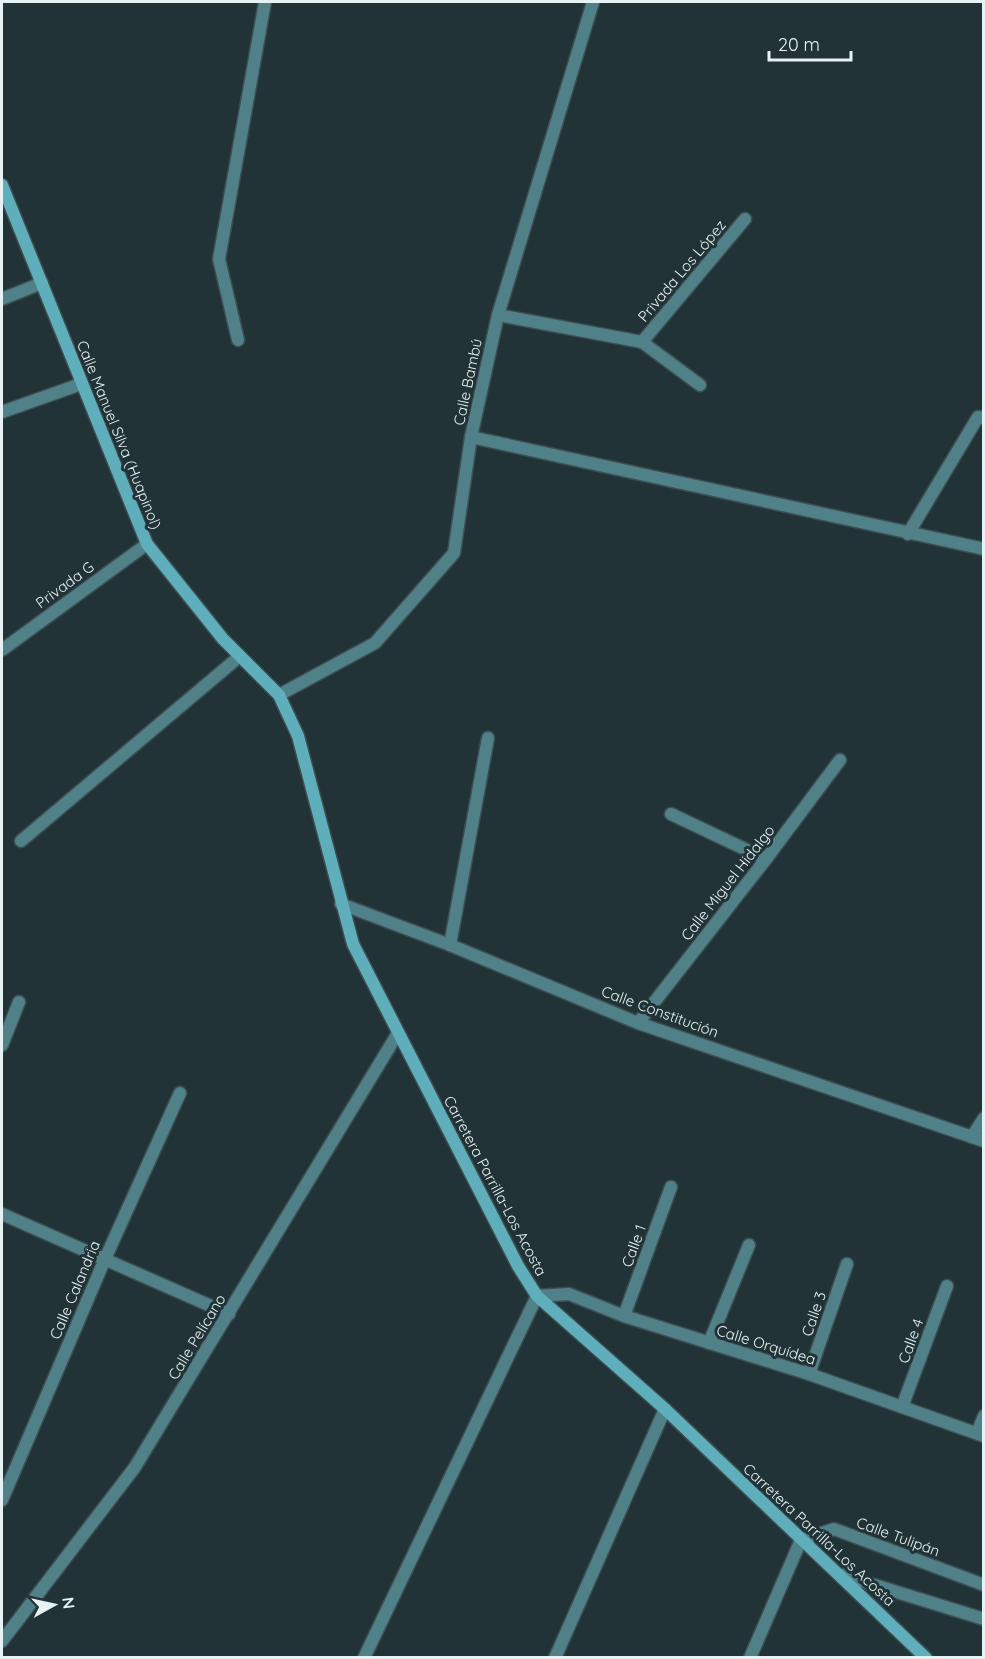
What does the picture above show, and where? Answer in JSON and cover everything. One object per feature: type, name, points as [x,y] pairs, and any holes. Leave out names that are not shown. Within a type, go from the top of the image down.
[{"type":"street","points":[[238,340],[219,259],[265,2]]},
{"type":"street","name":"Calle Bambú","points":[[279,695],[375,643],[454,554],[471,437],[498,315],[593,2]]},
{"type":"street","name":"Calle Manuel Silva (Huapinol)","points":[[2,185],[147,544],[223,639],[279,695]]},
{"type":"street","name":"Privada Los López","points":[[642,342],[745,219]]},
{"type":"street","points":[[2,299],[42,283]]},
{"type":"street","name":"Privada Los López","points":[[498,315],[642,342],[700,385]]},
{"type":"street","points":[[2,412],[81,384]]},
{"type":"street","points":[[908,534],[978,417],[984,418]]},
{"type":"street","points":[[471,437],[984,549]]},
{"type":"street","name":"Privada G","points":[[2,650],[147,544]]},
{"type":"street","points":[[21,841],[240,656]]},
{"type":"street","name":"Carretera Parrilla-Los Acosta","points":[[279,695],[298,736],[353,944],[518,1266],[537,1296],[665,1409],[801,1540],[842,1575],[926,1658]]},
{"type":"street","points":[[450,945],[488,738]]},
{"type":"street","name":"Calle Miguel Hidalgo","points":[[638,1023],[840,760]]},
{"type":"street","points":[[671,814],[766,859]]},
{"type":"street","name":"Calle Constitución","points":[[341,904],[450,945],[638,1023],[978,1139],[984,1118]]},
{"type":"street","points":[[2,1045],[19,1002]]},
{"type":"street","name":"Calle Pelícano","points":[[2,1641],[135,1467],[398,1033]]},
{"type":"street","name":"Calle Calandria","points":[[2,1500],[105,1258],[180,1093]]},
{"type":"street","name":"Calle 1","points":[[624,1316],[671,1187]]},
{"type":"street","points":[[2,1215],[229,1314]]},
{"type":"street","points":[[709,1343],[749,1245]]},
{"type":"street","name":"Calle 3","points":[[809,1374],[847,1264]]},
{"type":"street","name":"Calle 4","points":[[902,1407],[947,1286]]},
{"type":"street","name":"Calle Orquídea","points":[[537,1296],[569,1294],[624,1316],[809,1374],[980,1435]]},
{"type":"street","points":[[364,1658],[537,1296]]},
{"type":"street","points":[[555,1658],[665,1409]]},
{"type":"street","points":[[980,1435],[984,1416]]},
{"type":"street","name":"Calle Tulipán","points":[[801,1540],[834,1529],[984,1585]]},
{"type":"street","points":[[750,1658],[801,1540]]},
{"type":"street","points":[[842,1575],[984,1619]]}]
